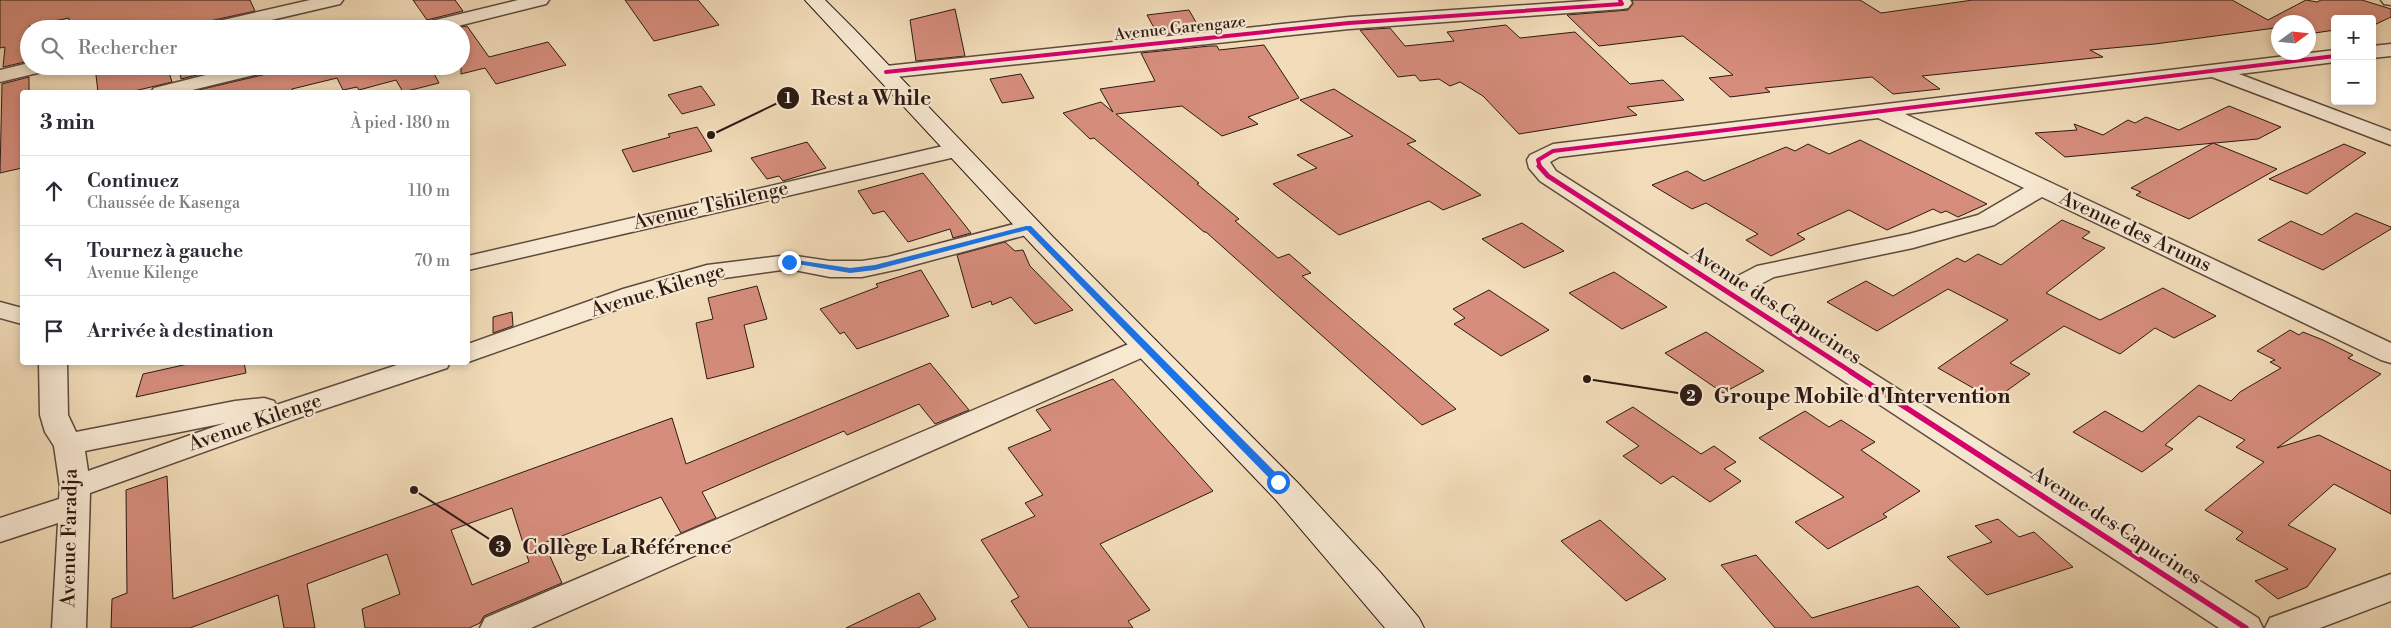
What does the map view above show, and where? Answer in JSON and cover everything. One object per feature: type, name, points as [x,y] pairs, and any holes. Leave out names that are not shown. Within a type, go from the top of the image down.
[{"type":"main road","points":[[814,0],[886,72],[1029,227],[1278,482],[1340,548],[1406,628]]},
{"type":"street","points":[[247,20],[334,0]]},
{"type":"street","points":[[459,20],[540,0]]},
{"type":"street","name":"Avenue Garengaze","points":[[886,72],[1349,22],[1622,4],[1620,0]]},
{"type":"street","points":[[2376,52],[2391,50]]},
{"type":"street","points":[[1879,110],[2331,56]]},
{"type":"street","points":[[2210,70],[2391,138]]},
{"type":"street","points":[[0,76],[20,71]]},
{"type":"street","points":[[169,90],[231,75]]},
{"type":"street","name":"Avenue des Capucines","points":[[1879,110],[1553,151],[1538,160],[1540,168],[1548,176],[2246,628]]},
{"type":"street","name":"Avenue des Arums","points":[[1879,110],[2391,354]]},
{"type":"street","name":"Avenue Tshilenge","points":[[470,263],[956,150]]},
{"type":"street","points":[[1738,300],[1743,283],[1766,271],[1913,242],[1986,220],[2041,188]]},
{"type":"street","name":"Avenue Kilenge","points":[[470,352],[632,296],[707,273],[789,262],[850,271],[1029,227]]},
{"type":"street","points":[[0,310],[20,315]]},
{"type":"street","points":[[497,628],[1145,346]]},
{"type":"street","name":"Avenue Faradja","points":[[53,365],[54,415],[60,432],[69,444],[74,497],[69,628]]},
{"type":"street","name":"Avenue Kilenge","points":[[0,530],[74,497],[305,405],[428,365]]},
{"type":"street","points":[[69,444],[235,411],[305,405]]},
{"type":"street","points":[[2282,628],[2391,587]]},
{"type":"building","points":[[0,0],[250,0],[255,11],[214,20],[69,20],[69,18],[59,20],[20,20],[20,63],[3,67],[5,47],[0,48]]},
{"type":"building","points":[[413,0],[455,0],[463,11],[427,20]]},
{"type":"building","points":[[625,0],[698,0],[719,25],[654,41]]},
{"type":"building","points":[[1632,0],[1860,0],[1881,13],[1973,0],[2232,0],[2268,20],[2271,18],[2271,29],[2155,44],[2090,50],[2103,57],[1922,76],[1940,89],[1893,94],[1872,77],[1765,88],[1770,92],[1730,97],[1709,78],[1733,75],[1683,36],[1599,46],[1567,15],[1628,10],[1633,4]]},
{"type":"building","points":[[2306,0],[2317,2],[2321,0],[2362,0],[2391,9],[2391,17],[2376,24],[2376,15],[2331,15],[2331,31],[2316,33],[2316,15],[2278,15]]},
{"type":"building","points":[[955,9],[965,56],[916,61],[910,20]]},
{"type":"building","points":[[1189,10],[1201,31],[1158,35],[1147,15]]},
{"type":"building","points":[[1506,25],[1520,38],[1575,32],[1630,84],[1663,80],[1684,100],[1627,107],[1637,115],[1519,134],[1483,96],[1460,82],[1450,86],[1439,79],[1420,81],[1415,75],[1398,77],[1360,30],[1390,28],[1405,46],[1454,41],[1447,32]]},
{"type":"building","points":[[470,30],[489,57],[548,42],[566,65],[496,84],[485,68],[470,72]]},
{"type":"building","points":[[1264,45],[1299,98],[1248,117],[1258,124],[1222,136],[1182,106],[1116,114],[1199,183],[1197,184],[1239,219],[1235,221],[1278,258],[1289,254],[1311,273],[1302,276],[1456,409],[1422,425],[1206,232],[1094,138],[1090,139],[1063,113],[1101,102],[1113,112],[1100,89],[1155,81],[1141,53],[1210,46],[1217,46],[1219,50]]},
{"type":"building","points":[[1021,74],[1034,98],[1002,103],[990,79]]},
{"type":"building","points":[[96,75],[170,75],[172,82],[138,90],[98,90]]},
{"type":"building","points":[[180,75],[197,75],[181,79]]},
{"type":"building","points":[[262,75],[435,75],[439,83],[411,90],[402,90],[396,80],[359,90],[357,87],[343,90],[337,78],[292,90],[198,90]]},
{"type":"building","points":[[29,77],[29,90],[20,90],[20,168],[0,173],[2,84]]},
{"type":"building","points":[[701,86],[715,105],[682,114],[668,95]]},
{"type":"building","points":[[1334,89],[1416,141],[1407,144],[1481,195],[1443,210],[1429,201],[1339,235],[1273,184],[1317,168],[1297,155],[1353,136],[1300,100]]},
{"type":"building","points":[[2229,106],[2281,127],[2258,139],[2065,157],[2035,133],[2077,130],[2074,124],[2103,135],[2128,120],[2135,123],[2146,117],[2179,130]]},
{"type":"building","points":[[697,127],[712,151],[633,172],[622,150],[670,137],[668,134]]},
{"type":"building","points":[[1860,140],[1987,204],[1958,217],[1946,211],[1941,213],[1933,209],[1887,230],[1849,210],[1797,234],[1805,239],[1771,256],[1746,240],[1758,234],[1706,203],[1692,209],[1652,185],[1687,171],[1704,181],[1786,147],[1795,151],[1808,144],[1829,154]]},
{"type":"building","points":[[807,142],[826,168],[783,181],[779,176],[767,179],[751,158]]},
{"type":"building","points":[[2213,143],[2277,169],[2189,219],[2136,195],[2141,192],[2131,188]]},
{"type":"building","points":[[2344,144],[2366,153],[2307,194],[2269,179]]},
{"type":"building","points":[[923,173],[971,233],[953,238],[950,229],[908,242],[884,211],[873,214],[858,191]]},
{"type":"building","points":[[2356,213],[2391,227],[2391,229],[2323,270],[2258,240],[2291,221],[2322,235]]},
{"type":"building","points":[[2062,220],[2090,232],[2082,238],[2105,248],[2046,293],[2100,320],[2163,288],[2216,316],[2174,338],[2155,328],[2120,354],[2064,326],[2010,363],[2030,374],[1994,400],[1938,368],[2008,320],[1948,289],[1877,331],[1827,302],[1866,281],[1893,296],[1957,258],[1965,262],[1978,254],[2001,265]]},
{"type":"building","points":[[1522,223],[1564,251],[1524,268],[1482,239]]},
{"type":"building","points":[[1005,242],[1015,251],[1023,250],[1030,266],[1073,310],[1035,324],[1011,297],[992,305],[991,301],[972,308],[957,255]]},
{"type":"building","points":[[921,270],[949,316],[857,349],[844,332],[840,334],[820,309],[878,287],[876,284]]},
{"type":"building","points":[[1614,272],[1667,307],[1622,329],[1569,293]]},
{"type":"building","points":[[757,286],[767,319],[744,325],[754,367],[707,379],[696,323],[713,319],[708,298]]},
{"type":"building","points":[[1489,290],[1549,330],[1501,356],[1454,324],[1465,318],[1453,309]]},
{"type":"building","points":[[512,312],[513,326],[493,333],[493,317]]},
{"type":"building","points":[[2290,330],[2299,335],[2303,332],[2323,340],[2353,355],[2348,358],[2381,374],[2277,448],[2319,435],[2391,471],[2391,514],[2334,484],[2288,525],[2336,549],[2307,587],[2278,599],[2255,581],[2288,569],[2236,539],[2243,532],[2205,510],[2264,462],[2236,447],[2245,440],[2199,416],[2165,445],[2173,449],[2142,472],[2073,432],[2105,411],[2142,432],[2199,385],[2231,401],[2240,392],[2281,368],[2270,362],[2275,360],[2257,351]]},
{"type":"building","points":[[1706,332],[1764,371],[1723,393],[1665,353]]},
{"type":"building","points":[[930,363],[969,410],[935,424],[919,404],[847,435],[844,431],[702,492],[716,518],[681,533],[661,497],[544,543],[562,583],[484,616],[480,623],[469,628],[365,628],[362,609],[400,594],[387,554],[307,584],[315,628],[284,628],[278,595],[190,628],[111,628],[112,599],[127,593],[126,490],[167,476],[173,599],[672,418],[686,464]],"holes":[[[512,508],[529,562],[472,585],[451,530]]]},
{"type":"building","points":[[184,365],[245,365],[246,373],[136,397],[143,374]]},
{"type":"building","points":[[1113,379],[1213,491],[1100,544],[1150,610],[1128,621],[1133,628],[1029,628],[1011,601],[1019,597],[981,540],[1035,516],[1025,503],[1043,495],[1008,448],[1051,430],[1036,410]]},
{"type":"building","points":[[1633,407],[1701,454],[1714,446],[1736,462],[1724,469],[1741,481],[1710,502],[1673,476],[1661,484],[1623,456],[1639,446],[1606,422]]},
{"type":"building","points":[[1805,411],[1829,427],[1841,420],[1875,442],[1861,450],[1920,491],[1883,514],[1887,517],[1828,549],[1795,522],[1844,497],[1759,438]]},
{"type":"building","points":[[1998,519],[2019,537],[2034,532],[2073,567],[1987,595],[1947,557],[1992,542],[1975,526]]},
{"type":"building","points":[[1600,520],[1666,579],[1626,601],[1561,541]]},
{"type":"building","points":[[1756,555],[1812,618],[1918,586],[1960,628],[1775,628],[1721,565]]},
{"type":"building","points":[[919,593],[936,619],[918,628],[846,628]]},
{"type":"cycle path","points":[[886,72],[1349,23],[1622,4],[1620,0]]},
{"type":"cycle path","points":[[2246,628],[1548,176],[1540,168],[1538,160],[1553,151],[2331,56]]},
{"type":"place","name":"Rest a While","points":[[711,135]]},
{"type":"place","name":"Groupe Mobile d'Intervention","points":[[1587,379]]},
{"type":"place","name":"Collège La Référence","points":[[414,490]]},
{"type":"route","points":[[789,262],[800,262],[830,269],[850,271],[890,264],[1029,227],[1278,482]]}]
